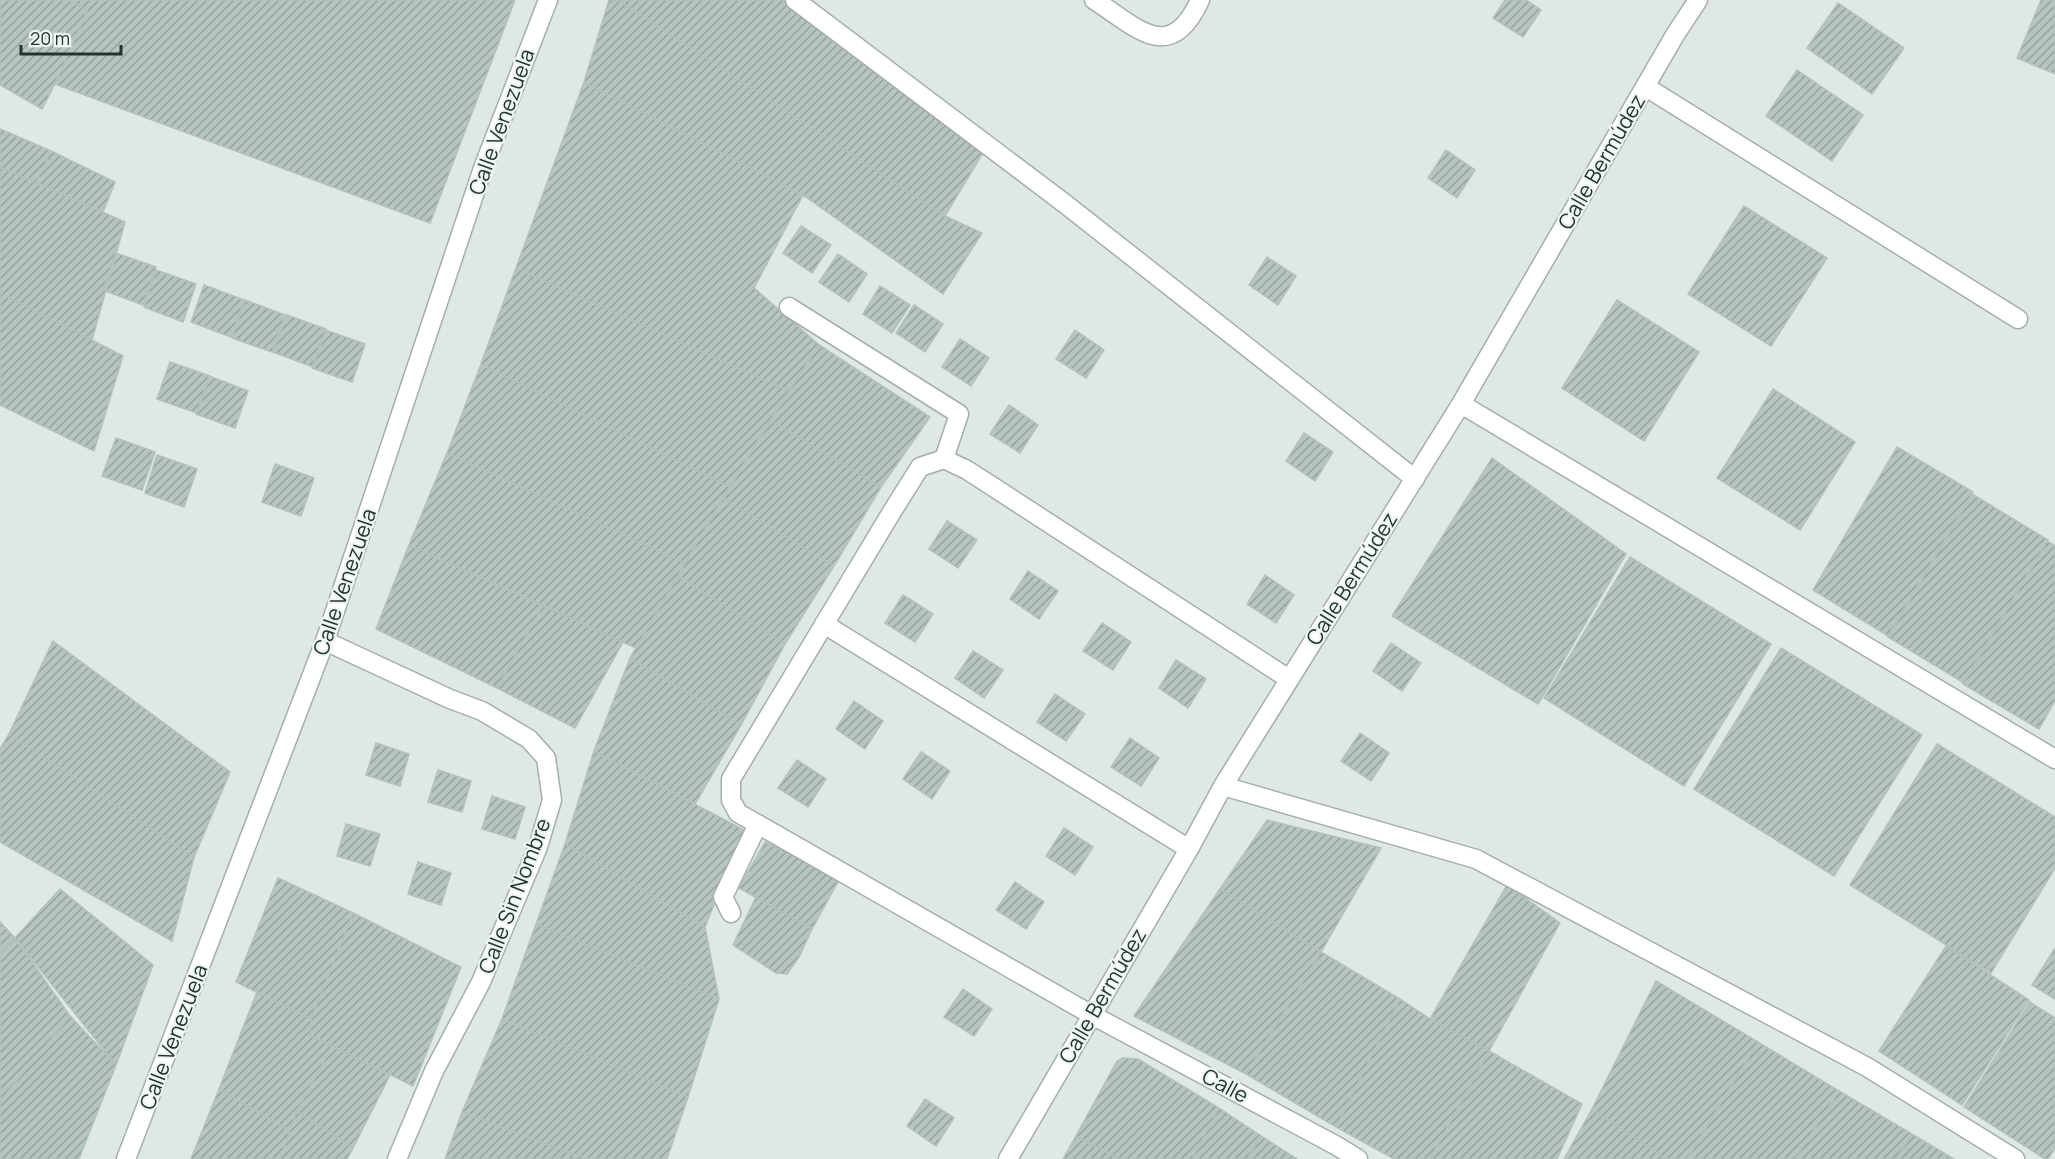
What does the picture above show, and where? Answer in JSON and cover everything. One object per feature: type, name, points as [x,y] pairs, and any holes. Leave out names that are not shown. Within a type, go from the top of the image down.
[{"type":"street","name":"Calle Venezuela","points":[[126,1159],[326,641],[483,168],[548,0]]},
{"type":"street","points":[[795,0],[1064,203],[1415,479]]},
{"type":"street","points":[[1094,0],[1149,35],[1168,38],[1182,29],[1200,0]]},
{"type":"street","name":"Calle Bermúdez","points":[[1008,1159],[1189,849],[1223,786],[1461,404],[1698,0]]},
{"type":"street","points":[[1646,87],[2018,319]]},
{"type":"street","points":[[789,307],[959,414],[944,459],[967,470],[1289,679]]},
{"type":"street","points":[[1461,404],[2055,759]]},
{"type":"street","name":"Calle","points":[[944,459],[920,467],[731,779],[731,800],[738,813],[1092,1015],[1358,1159]]},
{"type":"street","points":[[824,624],[1189,849]]},
{"type":"street","name":"Calle Sin Nombre","points":[[326,641],[450,699],[482,711],[529,739],[546,758],[552,800],[538,847],[481,982],[434,1071],[397,1159]]},
{"type":"street","points":[[1223,786],[1476,860],[1867,1067],[2015,1159]]},
{"type":"street","points":[[731,913],[723,897],[758,824]]},
{"type":"building","points":[[0,0],[70,0],[87,11],[42,109],[0,85]]},
{"type":"building","points":[[70,0],[92,0],[87,11]]},
{"type":"building","points":[[92,0],[515,0],[430,223],[55,84]]},
{"type":"building","points":[[609,0],[618,0],[945,216],[982,233],[943,294],[803,195],[584,82]]},
{"type":"building","points":[[618,0],[783,0],[984,151],[945,216]]},
{"type":"building","points":[[1505,0],[1526,0],[1541,10],[1523,37],[1493,18]]},
{"type":"building","points":[[2041,0],[2055,0],[2055,74],[2017,58]]},
{"type":"building","points":[[1838,3],[1904,48],[1872,94],[1807,48]]},
{"type":"building","points":[[1797,70],[1863,115],[1832,161],[1766,116]]},
{"type":"building","points":[[584,82],[803,195],[754,288],[819,345],[789,391],[516,268]]},
{"type":"building","points":[[0,129],[51,151],[36,183],[0,167]]},
{"type":"building","points":[[1446,150],[1475,170],[1457,198],[1428,178]]},
{"type":"building","points":[[51,151],[115,182],[103,212],[36,183]]},
{"type":"building","points":[[0,167],[125,222],[92,340],[0,293]]},
{"type":"building","points":[[1744,206],[1827,258],[1771,346],[1688,294]]},
{"type":"building","points":[[801,226],[831,245],[812,273],[783,253]]},
{"type":"building","points":[[116,253],[156,267],[143,305],[103,290]]},
{"type":"building","points":[[838,254],[867,274],[849,302],[819,282]]},
{"type":"building","points":[[1267,257],[1296,276],[1278,305],[1249,285]]},
{"type":"building","points":[[516,268],[789,391],[730,487],[481,364]]},
{"type":"building","points":[[156,270],[196,284],[183,322],[144,307]]},
{"type":"building","points":[[204,285],[244,300],[231,337],[191,322]]},
{"type":"building","points":[[880,286],[910,305],[892,333],[863,314]]},
{"type":"building","points":[[0,293],[123,356],[94,451],[0,405]]},
{"type":"building","points":[[245,300],[285,315],[272,352],[232,338]]},
{"type":"building","points":[[1617,300],[1699,352],[1644,441],[1562,388]]},
{"type":"building","points":[[914,305],[943,324],[925,352],[896,333]]},
{"type":"building","points":[[287,315],[326,329],[313,367],[273,352]]},
{"type":"building","points":[[325,330],[365,344],[352,382],[312,368]]},
{"type":"building","points":[[1075,330],[1104,350],[1086,378],[1056,359]]},
{"type":"building","points":[[960,339],[989,358],[971,386],[942,367]]},
{"type":"building","points":[[819,345],[930,417],[881,487],[770,420]]},
{"type":"building","points":[[170,362],[210,376],[197,413],[157,399]]},
{"type":"building","points":[[481,364],[730,487],[685,563],[447,453]]},
{"type":"building","points":[[209,376],[248,391],[235,428],[196,414]]},
{"type":"building","points":[[1773,389],[1855,442],[1800,530],[1717,478]]},
{"type":"building","points":[[1009,405],[1038,425],[1020,453],[990,434]]},
{"type":"building","points":[[770,420],[881,487],[834,566],[723,498]]},
{"type":"building","points":[[1304,433],[1333,452],[1315,481],[1286,461]]},
{"type":"building","points":[[116,438],[155,452],[142,490],[102,476]]},
{"type":"building","points":[[1897,447],[1973,492],[1888,636],[1813,590]]},
{"type":"building","points":[[447,453],[685,563],[636,648],[409,545]]},
{"type":"building","points":[[157,455],[197,469],[184,507],[145,493]]},
{"type":"building","points":[[1492,458],[1626,554],[1538,704],[1392,616]]},
{"type":"building","points":[[275,464],[314,478],[301,516],[262,502]]},
{"type":"building","points":[[1972,494],[2048,540],[1964,683],[1888,637]]},
{"type":"building","points":[[723,498],[834,566],[785,644],[678,576]]},
{"type":"building","points":[[947,521],[977,540],[958,568],[929,549]]},
{"type":"building","points":[[2047,541],[2055,546],[2055,701],[2039,729],[1963,684]]},
{"type":"building","points":[[409,545],[543,605],[497,688],[376,629]]},
{"type":"building","points":[[1630,557],[1771,644],[1684,786],[1544,698]]},
{"type":"building","points":[[1028,571],[1058,591],[1039,619],[1010,599]]},
{"type":"building","points":[[1265,575],[1294,595],[1276,623],[1247,604]]},
{"type":"building","points":[[678,576],[785,644],[741,725],[630,658]]},
{"type":"building","points":[[903,595],[933,614],[915,642],[885,623]]},
{"type":"building","points":[[543,605],[623,642],[575,728],[497,688]]},
{"type":"building","points":[[1102,623],[1131,642],[1113,670],[1083,651]]},
{"type":"building","points":[[53,641],[230,772],[194,857],[9,734]]},
{"type":"building","points":[[1391,643],[1421,663],[1402,691],[1373,671]]},
{"type":"building","points":[[1781,648],[1922,735],[1834,876],[1694,789]]},
{"type":"building","points":[[973,651],[1003,670],[984,698],[955,678]]},
{"type":"building","points":[[630,658],[741,725],[695,804],[594,751]]},
{"type":"building","points":[[1176,660],[1206,679],[1188,708],[1159,688]]},
{"type":"building","points":[[1055,694],[1085,714],[1066,741],[1037,722]]},
{"type":"building","points":[[854,701],[883,721],[865,749],[836,729]]},
{"type":"building","points":[[1360,733],[1389,753],[1371,781],[1341,761]]},
{"type":"building","points":[[9,734],[194,857],[172,941],[0,842],[0,749]]},
{"type":"building","points":[[1130,738],[1159,758],[1141,786],[1111,767]]},
{"type":"building","points":[[376,743],[409,754],[400,786],[366,775]]},
{"type":"building","points":[[1937,744],[2055,817],[2055,868],[1991,973],[1850,885]]},
{"type":"building","points":[[594,751],[744,830],[705,927],[565,844]]},
{"type":"building","points":[[921,752],[950,771],[932,799],[903,779]]},
{"type":"building","points":[[797,760],[826,779],[808,807],[778,788]]},
{"type":"building","points":[[438,770],[471,781],[462,812],[428,802]]},
{"type":"building","points":[[492,796],[525,807],[515,839],[482,829]]},
{"type":"building","points":[[1267,820],[1381,848],[1321,952],[1220,889]]},
{"type":"building","points":[[346,824],[380,834],[370,866],[337,856]]},
{"type":"building","points":[[1064,828],[1093,847],[1075,875],[1046,856]]},
{"type":"building","points":[[765,842],[840,878],[812,929],[739,888]]},
{"type":"building","points":[[565,844],[705,927],[719,999],[536,924]]},
{"type":"building","points":[[418,862],[451,873],[441,905],[408,894]]},
{"type":"building","points":[[278,878],[353,913],[311,1019],[236,982]]},
{"type":"building","points":[[1015,882],[1044,902],[1026,929],[996,910]]},
{"type":"building","points":[[1507,885],[1560,923],[1489,1051],[1430,1019]]},
{"type":"building","points":[[60,889],[153,965],[116,1065],[15,938]]},
{"type":"building","points":[[1220,889],[1321,952],[1246,1074],[1134,1016]]},
{"type":"building","points":[[756,897],[812,929],[799,957],[787,974],[776,973],[733,945]]},
{"type":"building","points":[[353,913],[461,967],[413,1086],[310,1035],[311,1019]]},
{"type":"building","points":[[0,922],[15,938],[0,955]]},
{"type":"building","points":[[536,924],[719,999],[688,1097],[502,1019]]},
{"type":"building","points":[[15,938],[70,1016],[0,1101],[0,955]]},
{"type":"building","points":[[1946,946],[2029,1000],[1962,1105],[1879,1051]]},
{"type":"building","points":[[2055,948],[2055,999],[2032,985]]},
{"type":"building","points":[[1321,952],[1400,999],[1336,1127],[1246,1074]]},
{"type":"building","points":[[1656,981],[1758,1042],[1687,1159],[1667,1159],[1592,1109]]},
{"type":"building","points":[[963,989],[992,1009],[974,1036],[944,1017]]},
{"type":"building","points":[[257,992],[311,1019],[310,1035],[332,1046],[297,1111],[290,1131],[219,1089]]},
{"type":"building","points":[[1400,999],[1430,1019],[1489,1051],[1430,1159],[1394,1159],[1336,1127]]},
{"type":"building","points":[[2030,1002],[2055,1018],[2055,1148],[2048,1159],[1964,1107]]},
{"type":"building","points":[[70,1016],[116,1065],[79,1159],[0,1159],[0,1101]]},
{"type":"building","points":[[502,1019],[688,1097],[667,1159],[590,1159],[462,1112]]},
{"type":"building","points":[[1758,1042],[1839,1091],[1795,1159],[1687,1159]]},
{"type":"building","points":[[332,1046],[390,1075],[353,1148],[297,1111]]},
{"type":"building","points":[[1489,1051],[1582,1104],[1557,1159],[1430,1159]]},
{"type":"building","points":[[1123,1058],[1138,1059],[1219,1108],[1192,1159],[1120,1159],[1076,1136],[1117,1061]]},
{"type":"building","points":[[219,1089],[290,1131],[280,1159],[191,1159]]},
{"type":"building","points":[[1839,1091],[1912,1134],[1896,1159],[1795,1159]]},
{"type":"building","points":[[925,1099],[954,1118],[936,1146],[907,1126]]},
{"type":"building","points":[[1219,1108],[1261,1136],[1247,1159],[1192,1159]]},
{"type":"building","points":[[1592,1109],[1667,1159],[1564,1159]]},
{"type":"building","points":[[297,1111],[353,1148],[347,1159],[280,1159]]},
{"type":"building","points":[[462,1112],[562,1150],[557,1159],[445,1159]]},
{"type":"building","points":[[1912,1134],[1954,1159],[1896,1159]]},
{"type":"building","points":[[1076,1136],[1120,1159],[1063,1159]]},
{"type":"building","points":[[1261,1136],[1297,1159],[1248,1159]]},
{"type":"building","points":[[562,1150],[590,1159],[557,1159]]}]
